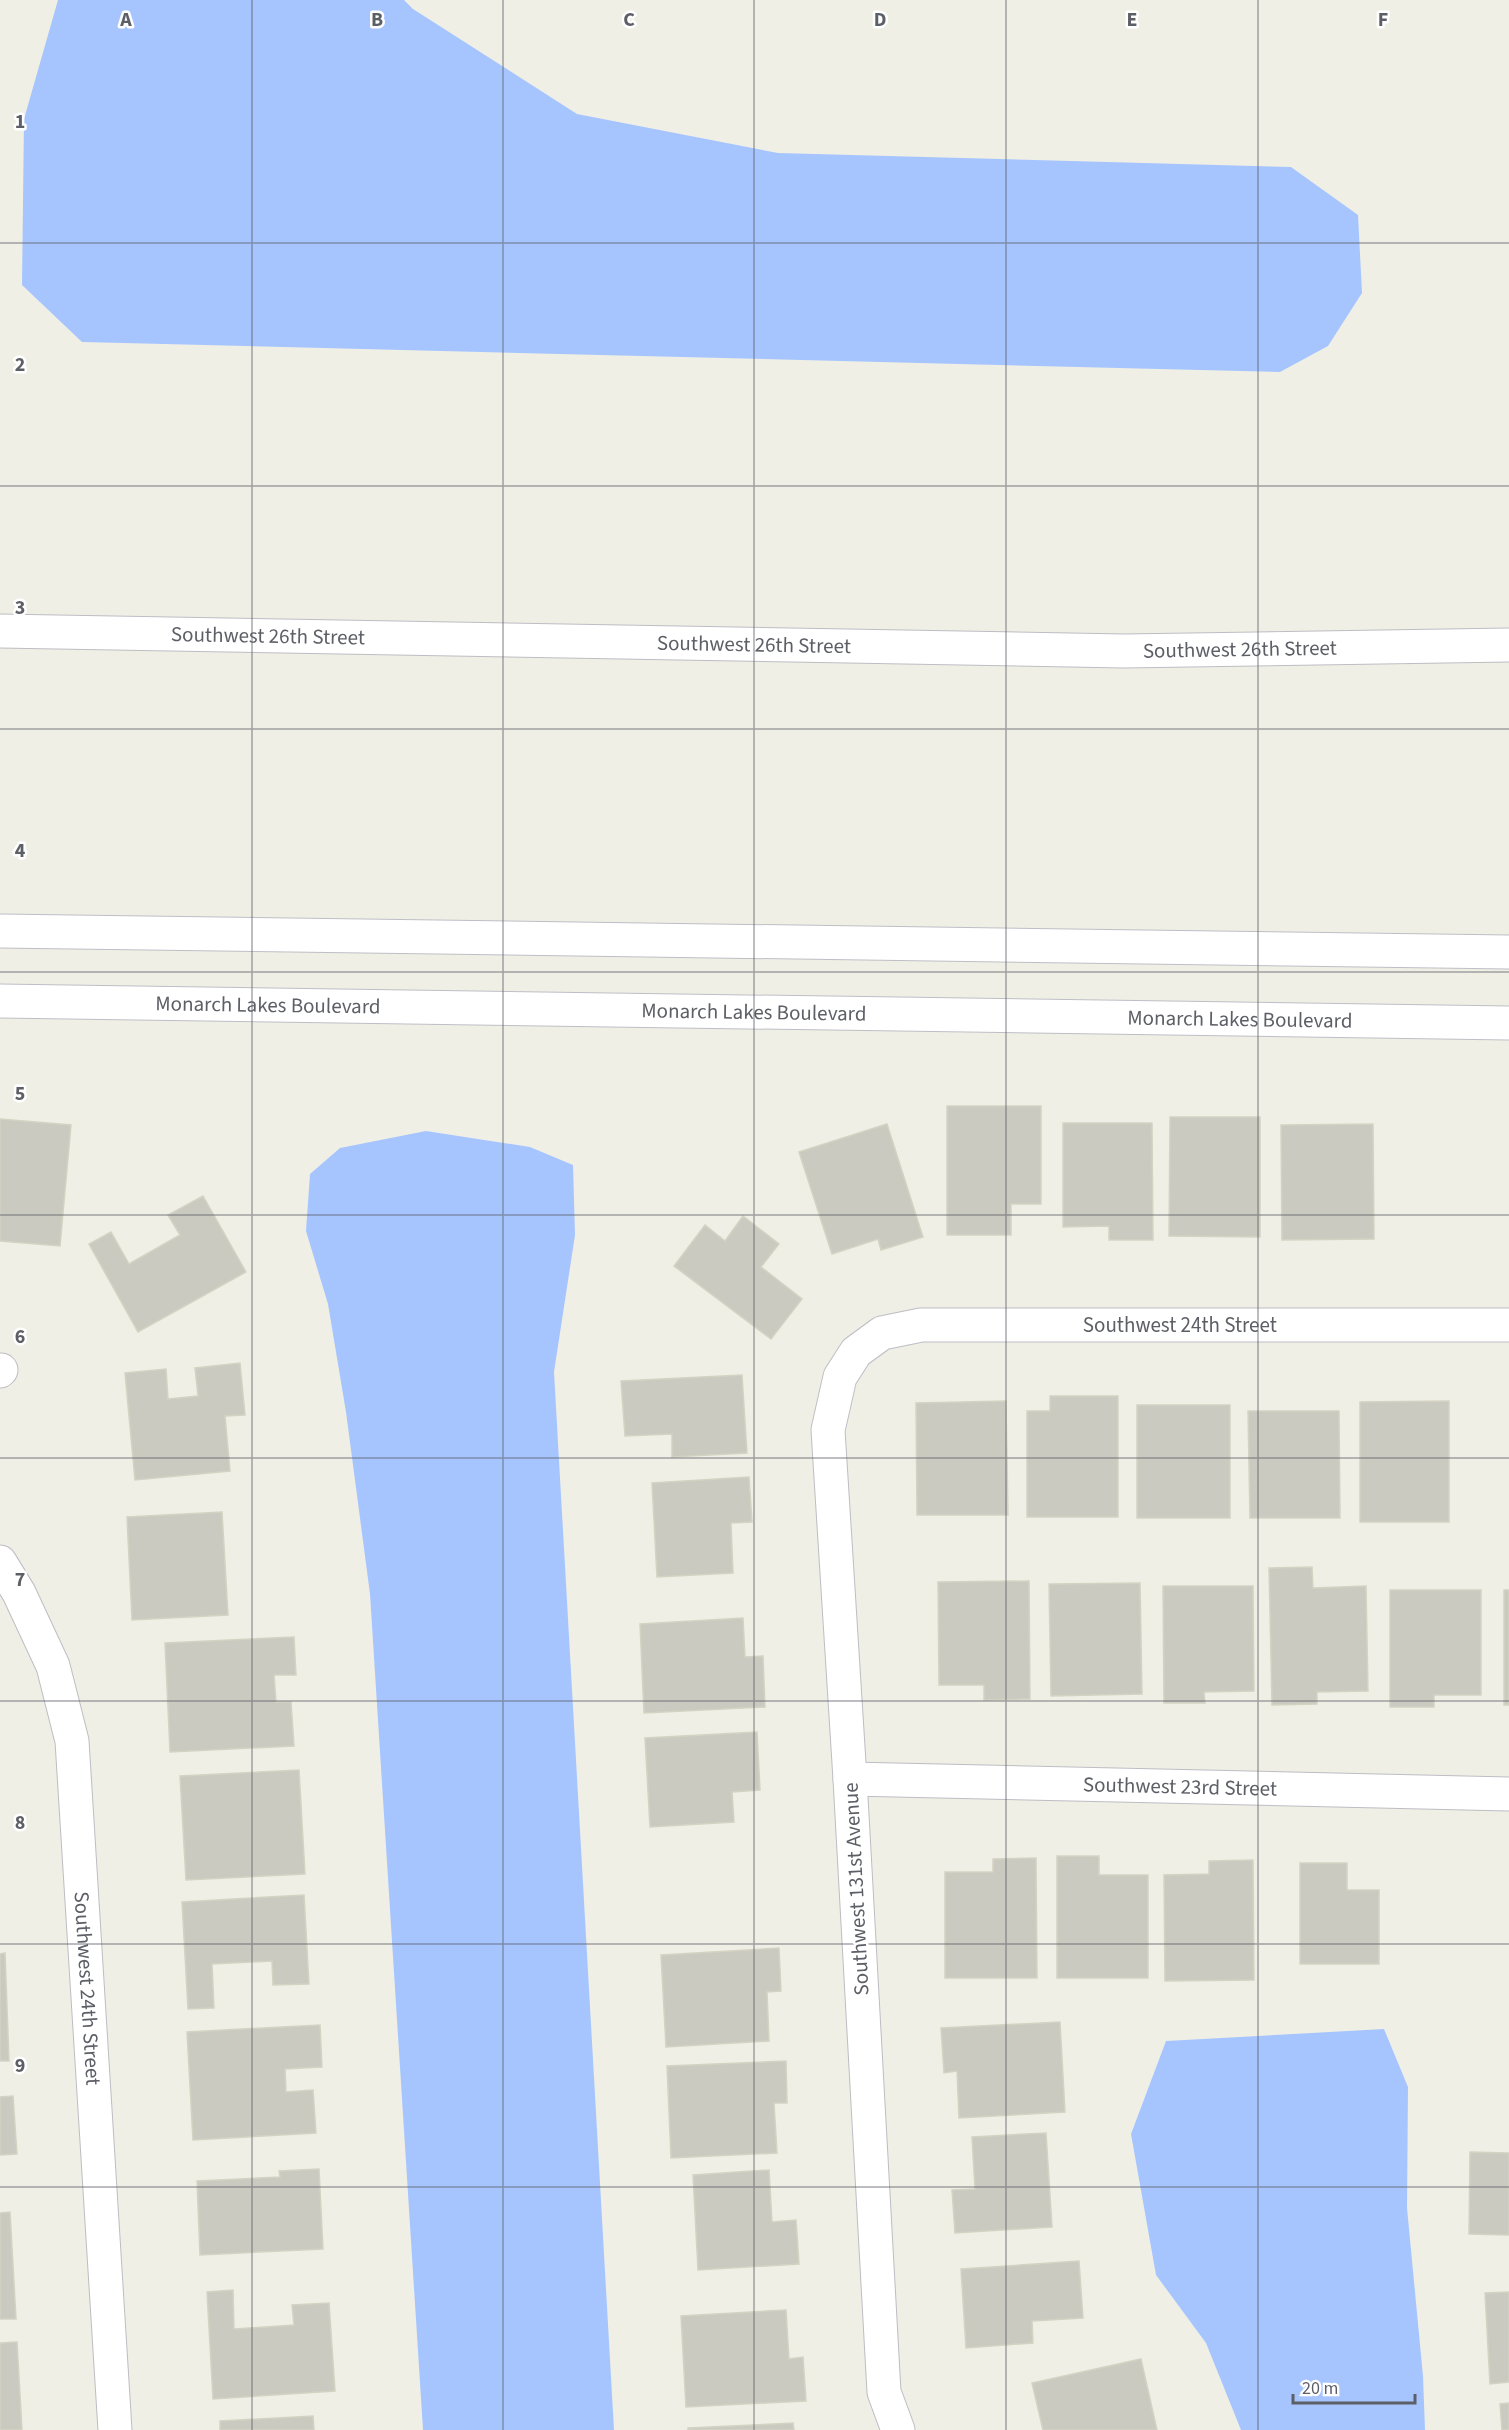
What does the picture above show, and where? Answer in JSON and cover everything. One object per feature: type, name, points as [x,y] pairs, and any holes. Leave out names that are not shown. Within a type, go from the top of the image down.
[{"type":"street","name":"Southwest 26th Street","points":[[0,631],[1124,651],[1509,645]]},
{"type":"street","points":[[0,931],[1509,952]]},
{"type":"street","name":"Monarch Lakes Boulevard","points":[[0,1001],[1509,1023]]},
{"type":"street","name":"Southwest 24th Street","points":[[856,1352],[882,1333],[921,1325],[1509,1325]]},
{"type":"street","name":"Southwest 131st Avenue","points":[[856,1352],[840,1377],[828,1430],[884,2392],[898,2430]]},
{"type":"street","name":"Southwest 24th Street","points":[[0,1562],[19,1593],[53,1666],[72,1741],[115,2430]]},
{"type":"street","name":"Southwest 23rd Street","points":[[850,1779],[1509,1794]]},
{"type":"water","points":[[58,0],[404,0],[413,9],[577,114],[778,153],[1291,167],[1358,215],[1362,293],[1328,346],[1280,372],[82,342],[22,285],[24,119]]},
{"type":"water","points":[[426,1131],[530,1147],[573,1165],[575,1235],[554,1372],[614,2430],[423,2430],[370,1594],[346,1412],[328,1304],[306,1231],[310,1174],[340,1148]]},
{"type":"water","points":[[1384,2029],[1408,2087],[1407,2208],[1423,2376],[1425,2430],[1241,2430],[1206,2343],[1156,2275],[1131,2134],[1166,2041]]},
{"type":"building","points":[[947,1106],[1041,1106],[1041,1204],[1011,1204],[1011,1235],[947,1235]]},
{"type":"building","points":[[1170,1117],[1260,1117],[1260,1237],[1169,1236]]},
{"type":"building","points":[[0,1119],[71,1125],[60,1246],[0,1241]]},
{"type":"building","points":[[1063,1123],[1152,1123],[1153,1240],[1109,1240],[1109,1226],[1063,1227]]},
{"type":"building","points":[[887,1124],[923,1237],[881,1250],[878,1239],[832,1254],[799,1152]]},
{"type":"building","points":[[1373,1124],[1374,1239],[1282,1240],[1281,1125]]},
{"type":"building","points":[[203,1196],[246,1272],[138,1332],[89,1244],[111,1232],[129,1264],[180,1235],[168,1215]]},
{"type":"building","points":[[743,1216],[779,1244],[761,1267],[802,1299],[771,1339],[674,1266],[705,1225],[725,1241]]},
{"type":"building","points":[[240,1363],[245,1415],[225,1416],[230,1471],[135,1480],[125,1373],[166,1369],[168,1399],[198,1396],[195,1368]]},
{"type":"building","points":[[742,1375],[747,1453],[672,1457],[672,1434],[625,1436],[621,1381]]},
{"type":"building","points":[[1050,1396],[1118,1396],[1118,1517],[1027,1517],[1027,1411],[1050,1411]]},
{"type":"building","points":[[1006,1401],[1008,1515],[917,1515],[916,1403]]},
{"type":"building","points":[[1449,1401],[1449,1522],[1360,1522],[1360,1402]]},
{"type":"building","points":[[1137,1405],[1230,1405],[1230,1518],[1137,1518]]},
{"type":"building","points":[[1248,1411],[1339,1411],[1340,1518],[1250,1518]]},
{"type":"building","points":[[749,1477],[752,1522],[731,1523],[733,1573],[657,1577],[652,1483]]},
{"type":"building","points":[[222,1512],[228,1615],[132,1620],[127,1517]]},
{"type":"building","points":[[1312,1567],[1313,1588],[1366,1586],[1368,1691],[1317,1692],[1317,1704],[1272,1705],[1269,1568]]},
{"type":"building","points":[[1029,1581],[1030,1699],[984,1700],[984,1685],[939,1685],[938,1582]]},
{"type":"building","points":[[1140,1583],[1142,1694],[1051,1696],[1049,1584]]},
{"type":"building","points":[[1163,1586],[1253,1586],[1254,1691],[1204,1692],[1205,1703],[1164,1703]]},
{"type":"building","points":[[1390,1590],[1481,1590],[1481,1695],[1434,1695],[1434,1707],[1390,1707]]},
{"type":"building","points":[[1504,1590],[1509,1590],[1509,1705],[1504,1705]]},
{"type":"building","points":[[743,1618],[745,1657],[763,1656],[765,1707],[644,1713],[640,1624]]},
{"type":"building","points":[[294,1637],[296,1675],[274,1675],[276,1702],[291,1702],[294,1746],[170,1752],[165,1643]]},
{"type":"building","points":[[757,1732],[760,1790],[732,1792],[734,1822],[650,1827],[645,1738]]},
{"type":"building","points":[[299,1770],[305,1874],[186,1880],[180,1776]]},
{"type":"building","points":[[1057,1856],[1099,1856],[1099,1875],[1148,1875],[1148,1978],[1057,1978]]},
{"type":"building","points":[[1036,1858],[1037,1978],[945,1978],[945,1872],[993,1872],[993,1859]]},
{"type":"building","points":[[1253,1860],[1254,1980],[1165,1981],[1164,1875],[1209,1874],[1209,1861]]},
{"type":"building","points":[[1300,1863],[1347,1863],[1347,1890],[1379,1890],[1379,1964],[1300,1964]]},
{"type":"building","points":[[304,1895],[309,1984],[273,1985],[272,1961],[212,1964],[214,2008],[188,2009],[182,1902]]},
{"type":"building","points":[[779,1948],[781,1991],[767,1992],[769,2041],[666,2047],[661,1955]]},
{"type":"building","points":[[5,1953],[9,2061],[0,2061],[0,1954]]},
{"type":"building","points":[[1060,2022],[1065,2112],[959,2118],[957,2071],[944,2073],[941,2028]]},
{"type":"building","points":[[320,2025],[322,2067],[285,2069],[286,2092],[313,2090],[316,2133],[193,2140],[187,2032]]},
{"type":"building","points":[[786,2061],[787,2103],[774,2103],[777,2153],[671,2158],[667,2066]]},
{"type":"building","points":[[13,2096],[17,2154],[0,2155],[0,2097]]},
{"type":"building","points":[[1046,2133],[1052,2227],[955,2233],[952,2190],[975,2189],[972,2137]]},
{"type":"building","points":[[1470,2152],[1509,2153],[1509,2235],[1469,2234]]},
{"type":"building","points":[[319,2169],[323,2249],[200,2255],[197,2181],[280,2177],[279,2171]]},
{"type":"building","points":[[769,2170],[772,2222],[796,2220],[799,2264],[698,2270],[693,2175]]},
{"type":"building","points":[[10,2212],[16,2319],[0,2319],[0,2213]]},
{"type":"building","points":[[1079,2261],[1083,2318],[1032,2321],[1033,2343],[966,2348],[961,2269]]},
{"type":"building","points":[[233,2290],[234,2329],[294,2325],[292,2305],[329,2303],[335,2391],[213,2399],[207,2292]]},
{"type":"building","points":[[1509,2292],[1509,2382],[1490,2384],[1485,2293]]},
{"type":"building","points":[[786,2310],[789,2359],[803,2357],[806,2401],[686,2407],[681,2316]]},
{"type":"building","points":[[17,2342],[22,2430],[0,2430],[0,2343]]},
{"type":"building","points":[[1141,2359],[1157,2430],[1043,2430],[1032,2383]]},
{"type":"building","points":[[1509,2403],[1509,2430],[1502,2430],[1500,2404]]},
{"type":"building","points":[[313,2416],[314,2430],[220,2430],[220,2421]]},
{"type":"building","points":[[793,2423],[794,2430],[688,2430],[688,2428]]}]
